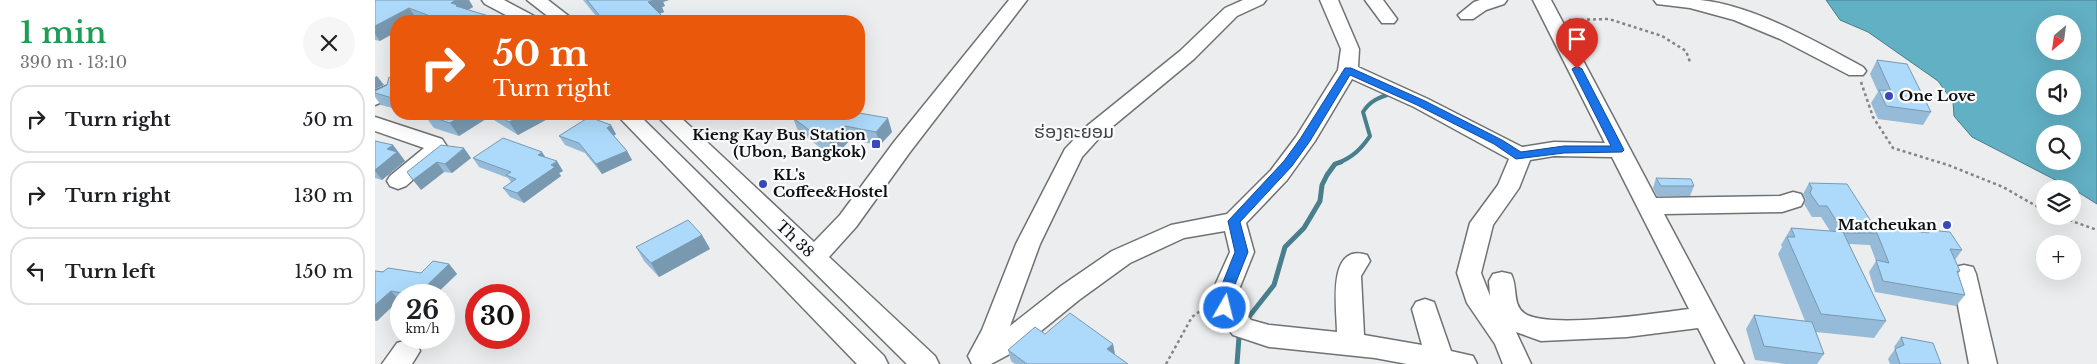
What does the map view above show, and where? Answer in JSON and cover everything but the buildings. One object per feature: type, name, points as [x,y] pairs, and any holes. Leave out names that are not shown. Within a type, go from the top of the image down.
[{"type":"street","points":[[491,0],[518,15]]},
{"type":"street","points":[[510,9],[531,0]]},
{"type":"street","points":[[536,0],[557,15]]},
{"type":"street","points":[[814,257],[848,221],[902,147],[1018,0]]},
{"type":"street","points":[[980,358],[995,331],[1028,244],[1073,154],[1094,131],[1187,55],[1231,12],[1257,0]]},
{"type":"street","points":[[980,358],[1010,341],[1069,293],[1121,257],[1179,232],[1234,221],[1284,168],[1304,141],[1348,70],[1350,49],[1329,0]]},
{"type":"street","points":[[1374,0],[1388,19]]},
{"type":"street","points":[[1467,15],[1480,6],[1498,0]]},
{"type":"street","points":[[1541,0],[1730,364]]},
{"type":"street","points":[[1663,0],[1720,8],[1783,31],[1856,72]]},
{"type":"street","points":[[1348,70],[1421,103],[1498,142],[1520,156]]},
{"type":"street","points":[[375,99],[390,91]]},
{"type":"street","name":"Th 38","points":[[632,120],[874,364]]},
{"type":"street","name":"Th 38","points":[[671,120],[925,364]]},
{"type":"street","points":[[375,124],[434,144],[437,148],[397,181]]},
{"type":"street","points":[[1520,156],[1528,152],[1619,150]]},
{"type":"street","points":[[1517,364],[1506,339],[1480,303],[1469,273],[1482,223],[1508,188],[1518,166],[1520,156]]},
{"type":"street","points":[[1648,206],[1782,204],[1793,200]]},
{"type":"street","points":[[1234,221],[1242,252],[1225,292],[1225,308],[1242,328],[1269,336],[1351,345],[1452,362]]},
{"type":"street","points":[[1351,345],[1348,274],[1358,261]]},
{"type":"street","points":[[1964,274],[1983,364]]},
{"type":"street","points":[[1502,281],[1504,308],[1515,321],[1541,331],[1627,327],[1706,318]]},
{"type":"street","points":[[1425,309],[1452,362]]},
{"type":"path","points":[[1552,20],[1609,19],[1662,36],[1686,51],[1690,62]]},
{"type":"path","points":[[1856,72],[1866,92],[1873,118],[1893,148],[1949,166],[2003,187],[2036,207]]},
{"type":"path","points":[[2081,224],[2097,230]]},
{"type":"path","points":[[1166,364],[1192,317],[1225,292]]},
{"type":"water","points":[[1826,0],[2097,0],[2097,204],[2081,194],[2081,180],[2056,180],[2036,170],[2081,170],[2081,125],[2036,125],[2036,170],[1972,137],[1954,116],[1953,102],[1938,81],[1868,32],[1840,20]]},
{"type":"waterway","points":[[1338,163],[1356,152],[1370,136],[1363,112],[1366,108],[1375,100],[1391,94]]},
{"type":"waterway","points":[[1248,318],[1274,285],[1285,247],[1304,228],[1320,201],[1322,185],[1327,175],[1335,164],[1338,163]]},
{"type":"waterway","points":[[1237,364],[1239,337]]},
{"type":"place","name":"One Love","points":[[1889,96]]},
{"type":"place","name":"Kieng Kay Bus Station (Ubon, Bangkok)","points":[[876,144]]},
{"type":"place","name":"KL's Coffee&Hostel","points":[[763,184]]},
{"type":"place","name":"Matcheukan","points":[[1947,225]]},
{"type":"district","name":"ຮ່ອງຄະຍອມ","points":[[1074,132]]},
{"type":"route","points":[[1225,308],[1225,292],[1242,252],[1234,221],[1288,163],[1304,141],[1348,70],[1421,103],[1498,142],[1520,156],[1528,152],[1619,150],[1577,69]]}]
